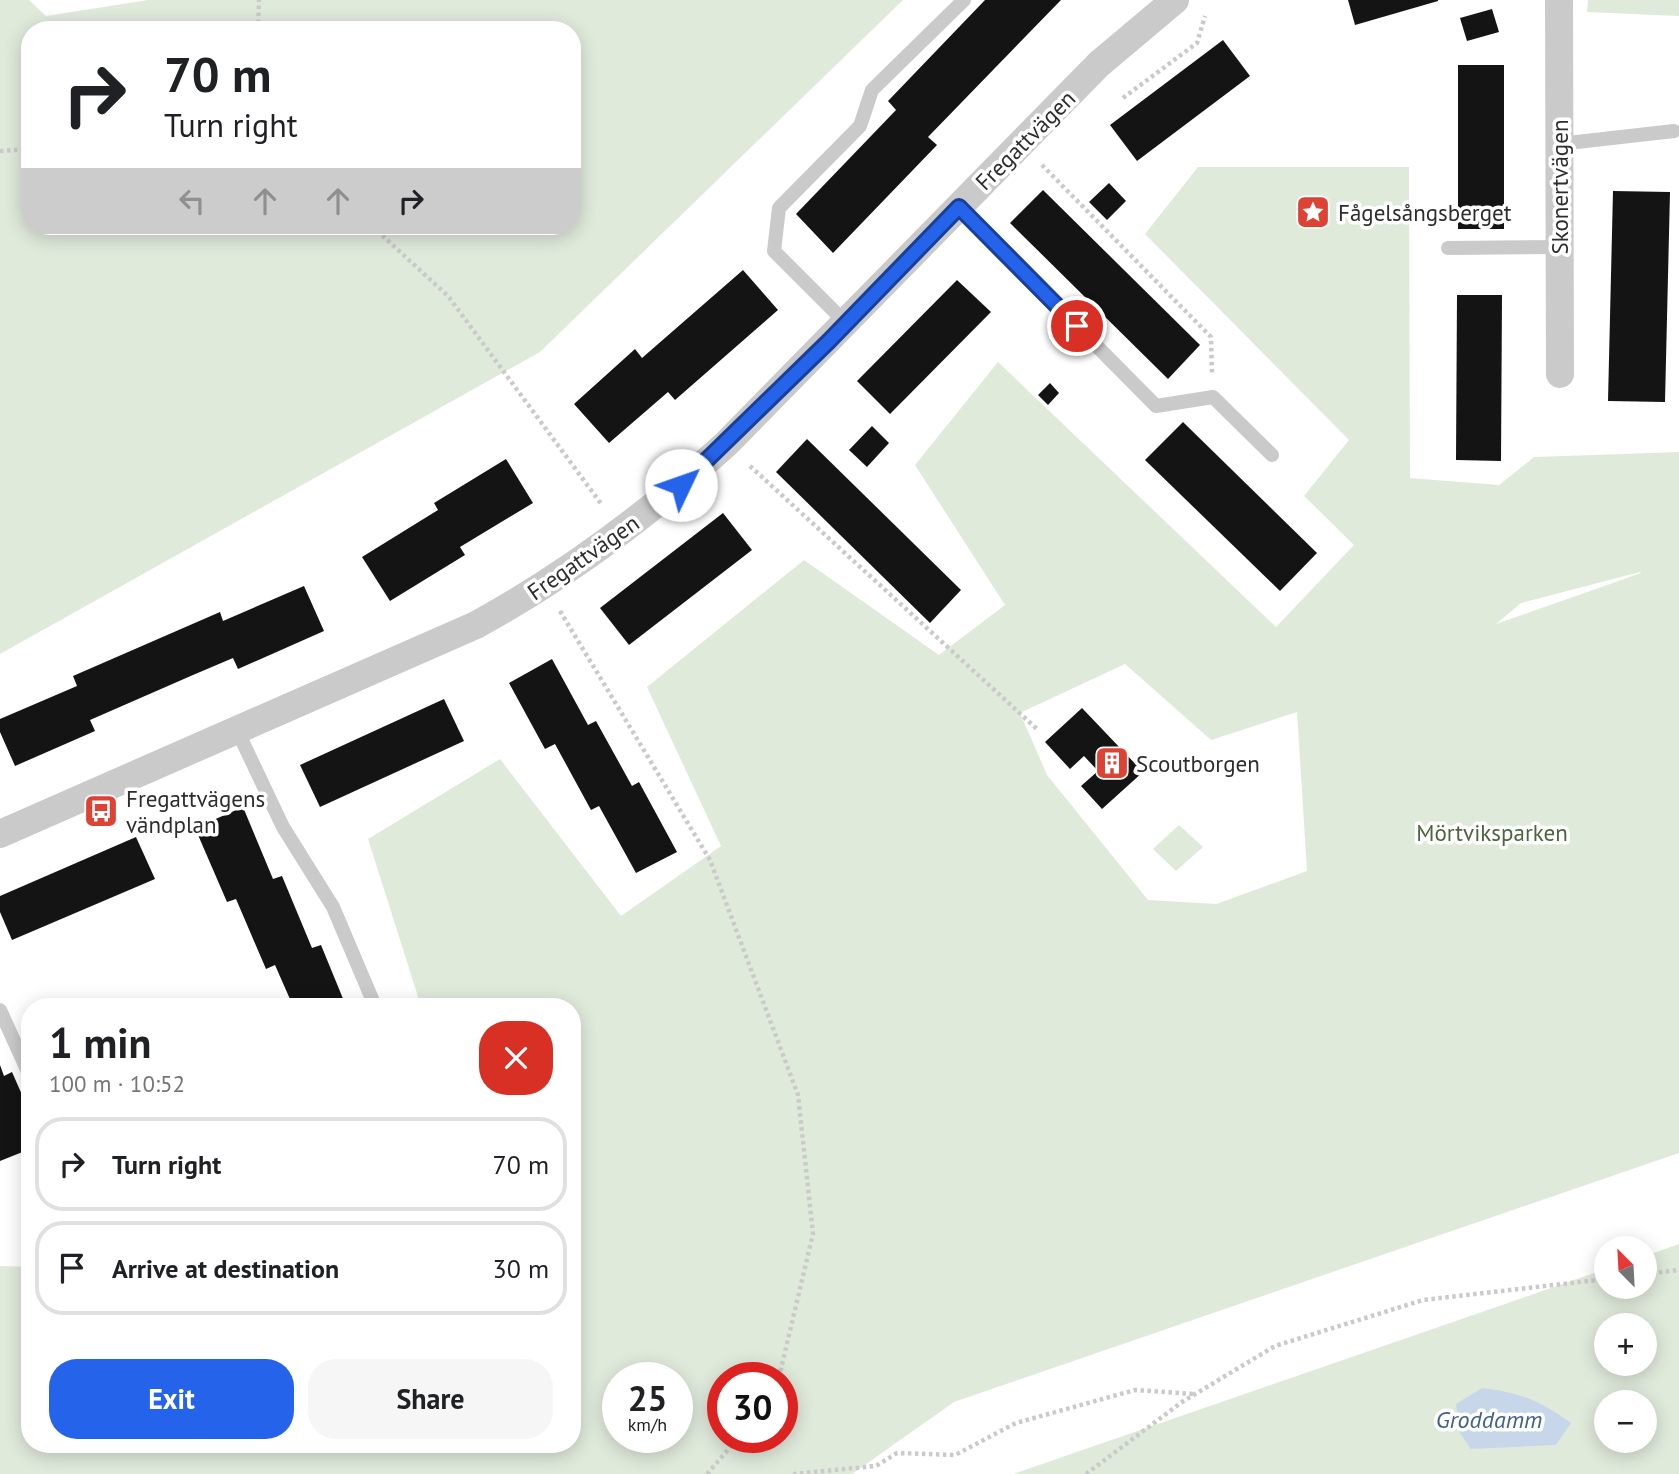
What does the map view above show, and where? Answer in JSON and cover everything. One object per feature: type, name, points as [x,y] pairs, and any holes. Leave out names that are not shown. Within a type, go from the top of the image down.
[{"type":"street","name":"Fregattvägen","points":[[0,834],[476,625],[545,587],[681,485],[726,444],[1099,64],[1175,0]]},
{"type":"street","name":"Skonertvägen","points":[[1559,0],[1560,374]]},
{"type":"lane","points":[[846,324],[774,251],[779,208],[860,126],[872,90],[964,0]]},
{"type":"lane","points":[[1559,144],[1674,131]]},
{"type":"lane","points":[[959,207],[1156,406],[1213,397],[1272,455]]},
{"type":"lane","points":[[1448,248],[1560,247]]},
{"type":"lane","points":[[237,730],[282,827],[333,907],[372,998]]},
{"type":"lane","points":[[0,1010],[21,1056]]},
{"type":"path","points":[[258,21],[259,0]]},
{"type":"path","points":[[1123,98],[1197,43],[1206,10]]},
{"type":"path","points":[[1021,144],[1211,337],[1213,397]]},
{"type":"path","points":[[0,151],[21,150]]},
{"type":"path","points":[[382,235],[448,296],[622,531]]},
{"type":"path","points":[[726,444],[1037,729]]},
{"type":"path","points":[[545,587],[710,860],[798,1095],[813,1234],[783,1362]]},
{"type":"path","points":[[1657,1273],[1679,1270]]},
{"type":"path","points":[[1086,1474],[1195,1394],[1275,1346],[1423,1300],[1594,1280]]},
{"type":"path","points":[[793,1474],[876,1466],[897,1453],[956,1455],[1016,1423],[1135,1390],[1195,1394]]},
{"type":"path","points":[[707,1474],[725,1453]]},
{"type":"green space","points":[[0,0],[29,0],[46,16],[148,0],[903,0],[540,352],[0,654]]},
{"type":"green space","points":[[1588,0],[1679,0],[1679,16],[1587,12]]},
{"type":"green space","name":"Mörtviksparken","points":[[1198,167],[1409,167],[1410,478],[1499,485],[1534,457],[1679,452],[1679,1153],[954,1402],[852,1474],[0,1474],[0,1266],[21,1267],[21,1453],[581,1453],[581,998],[418,998],[368,839],[500,759],[621,916],[721,846],[647,687],[804,560],[939,655],[1005,605],[915,465],[998,362],[1276,627],[1354,545],[1304,496],[1349,440],[1145,234]],"holes":[[[1641,573],[1496,624],[1521,603]],[[1125,664],[1211,740],[1297,712],[1307,871],[1216,904],[1148,900],[1047,775],[1020,713]]]},
{"type":"green space","points":[[1179,825],[1203,847],[1176,871],[1153,849]]},
{"type":"green space","points":[[1679,1244],[1679,1474],[1013,1474],[1594,1273],[1594,1299],[1657,1299],[1657,1252]]},
{"type":"water","name":"Groddamm","points":[[1482,1388],[1529,1399],[1571,1423],[1556,1445],[1471,1449],[1460,1433],[1456,1404]]},
{"type":"building","points":[[985,0],[1061,0],[928,137],[937,145],[833,253],[796,214],[896,110],[888,101]]},
{"type":"building","points":[[1348,0],[1438,0],[1438,1],[1355,25]]},
{"type":"building","points":[[1492,9],[1499,32],[1467,41],[1460,18]]},
{"type":"building","points":[[1223,40],[1250,76],[1137,161],[1110,125]]},
{"type":"building","points":[[1458,65],[1504,65],[1504,229],[1458,229]]},
{"type":"building","points":[[1109,183],[1126,201],[1107,220],[1089,202]]},
{"type":"building","points":[[1043,190],[1200,345],[1168,379],[1010,223]]},
{"type":"building","points":[[1613,191],[1670,192],[1665,402],[1608,401]]},
{"type":"building","points":[[743,270],[778,310],[675,400],[668,392],[609,443],[574,404],[635,349],[642,358]]},
{"type":"building","points":[[957,280],[991,312],[890,414],[857,381]]},
{"type":"building","points":[[1457,295],[1502,295],[1501,461],[1456,460]]},
{"type":"building","points":[[1050,383],[1059,393],[1048,405],[1038,395]]},
{"type":"building","points":[[1183,422],[1317,553],[1280,591],[1145,460]]},
{"type":"building","points":[[872,426],[889,443],[867,467],[849,450]]},
{"type":"building","points":[[807,439],[961,590],[930,623],[776,472]]},
{"type":"building","points":[[506,459],[533,503],[460,547],[465,555],[390,601],[362,557],[438,510],[434,503]]},
{"type":"building","points":[[723,513],[752,550],[629,645],[600,608]]},
{"type":"building","points":[[304,586],[324,631],[238,669],[233,658],[90,720],[95,731],[15,766],[0,732],[0,719],[77,686],[73,676],[220,612],[223,621]]},
{"type":"building","points":[[552,659],[588,725],[596,721],[632,786],[639,782],[677,852],[636,873],[599,806],[591,810],[555,744],[545,749],[509,683]]},
{"type":"building","points":[[444,699],[464,741],[320,807],[300,765]]},
{"type":"building","name":"Scoutborgen","points":[[1082,708],[1143,772],[1102,809],[1081,786],[1098,771],[1084,756],[1070,769],[1045,742]]},
{"type":"building","points":[[243,807],[273,879],[282,876],[312,948],[321,945],[343,998],[289,998],[275,965],[266,969],[236,899],[227,902],[195,828]]},
{"type":"building","points":[[136,837],[155,879],[12,940],[0,912],[0,896]]},
{"type":"building","points":[[0,1065],[4,1076],[12,1072],[21,1092],[21,1153],[0,1161]]},
{"type":"place","name":"Fågelsångsberget","points":[[1313,212]]},
{"type":"place","name":"Scoutborgen","points":[[1112,763]]},
{"type":"place","name":"Fregattvägens vändplan","points":[[101,811]]},
{"type":"route","points":[[681,485],[726,444],[959,207],[1077,326]]}]
